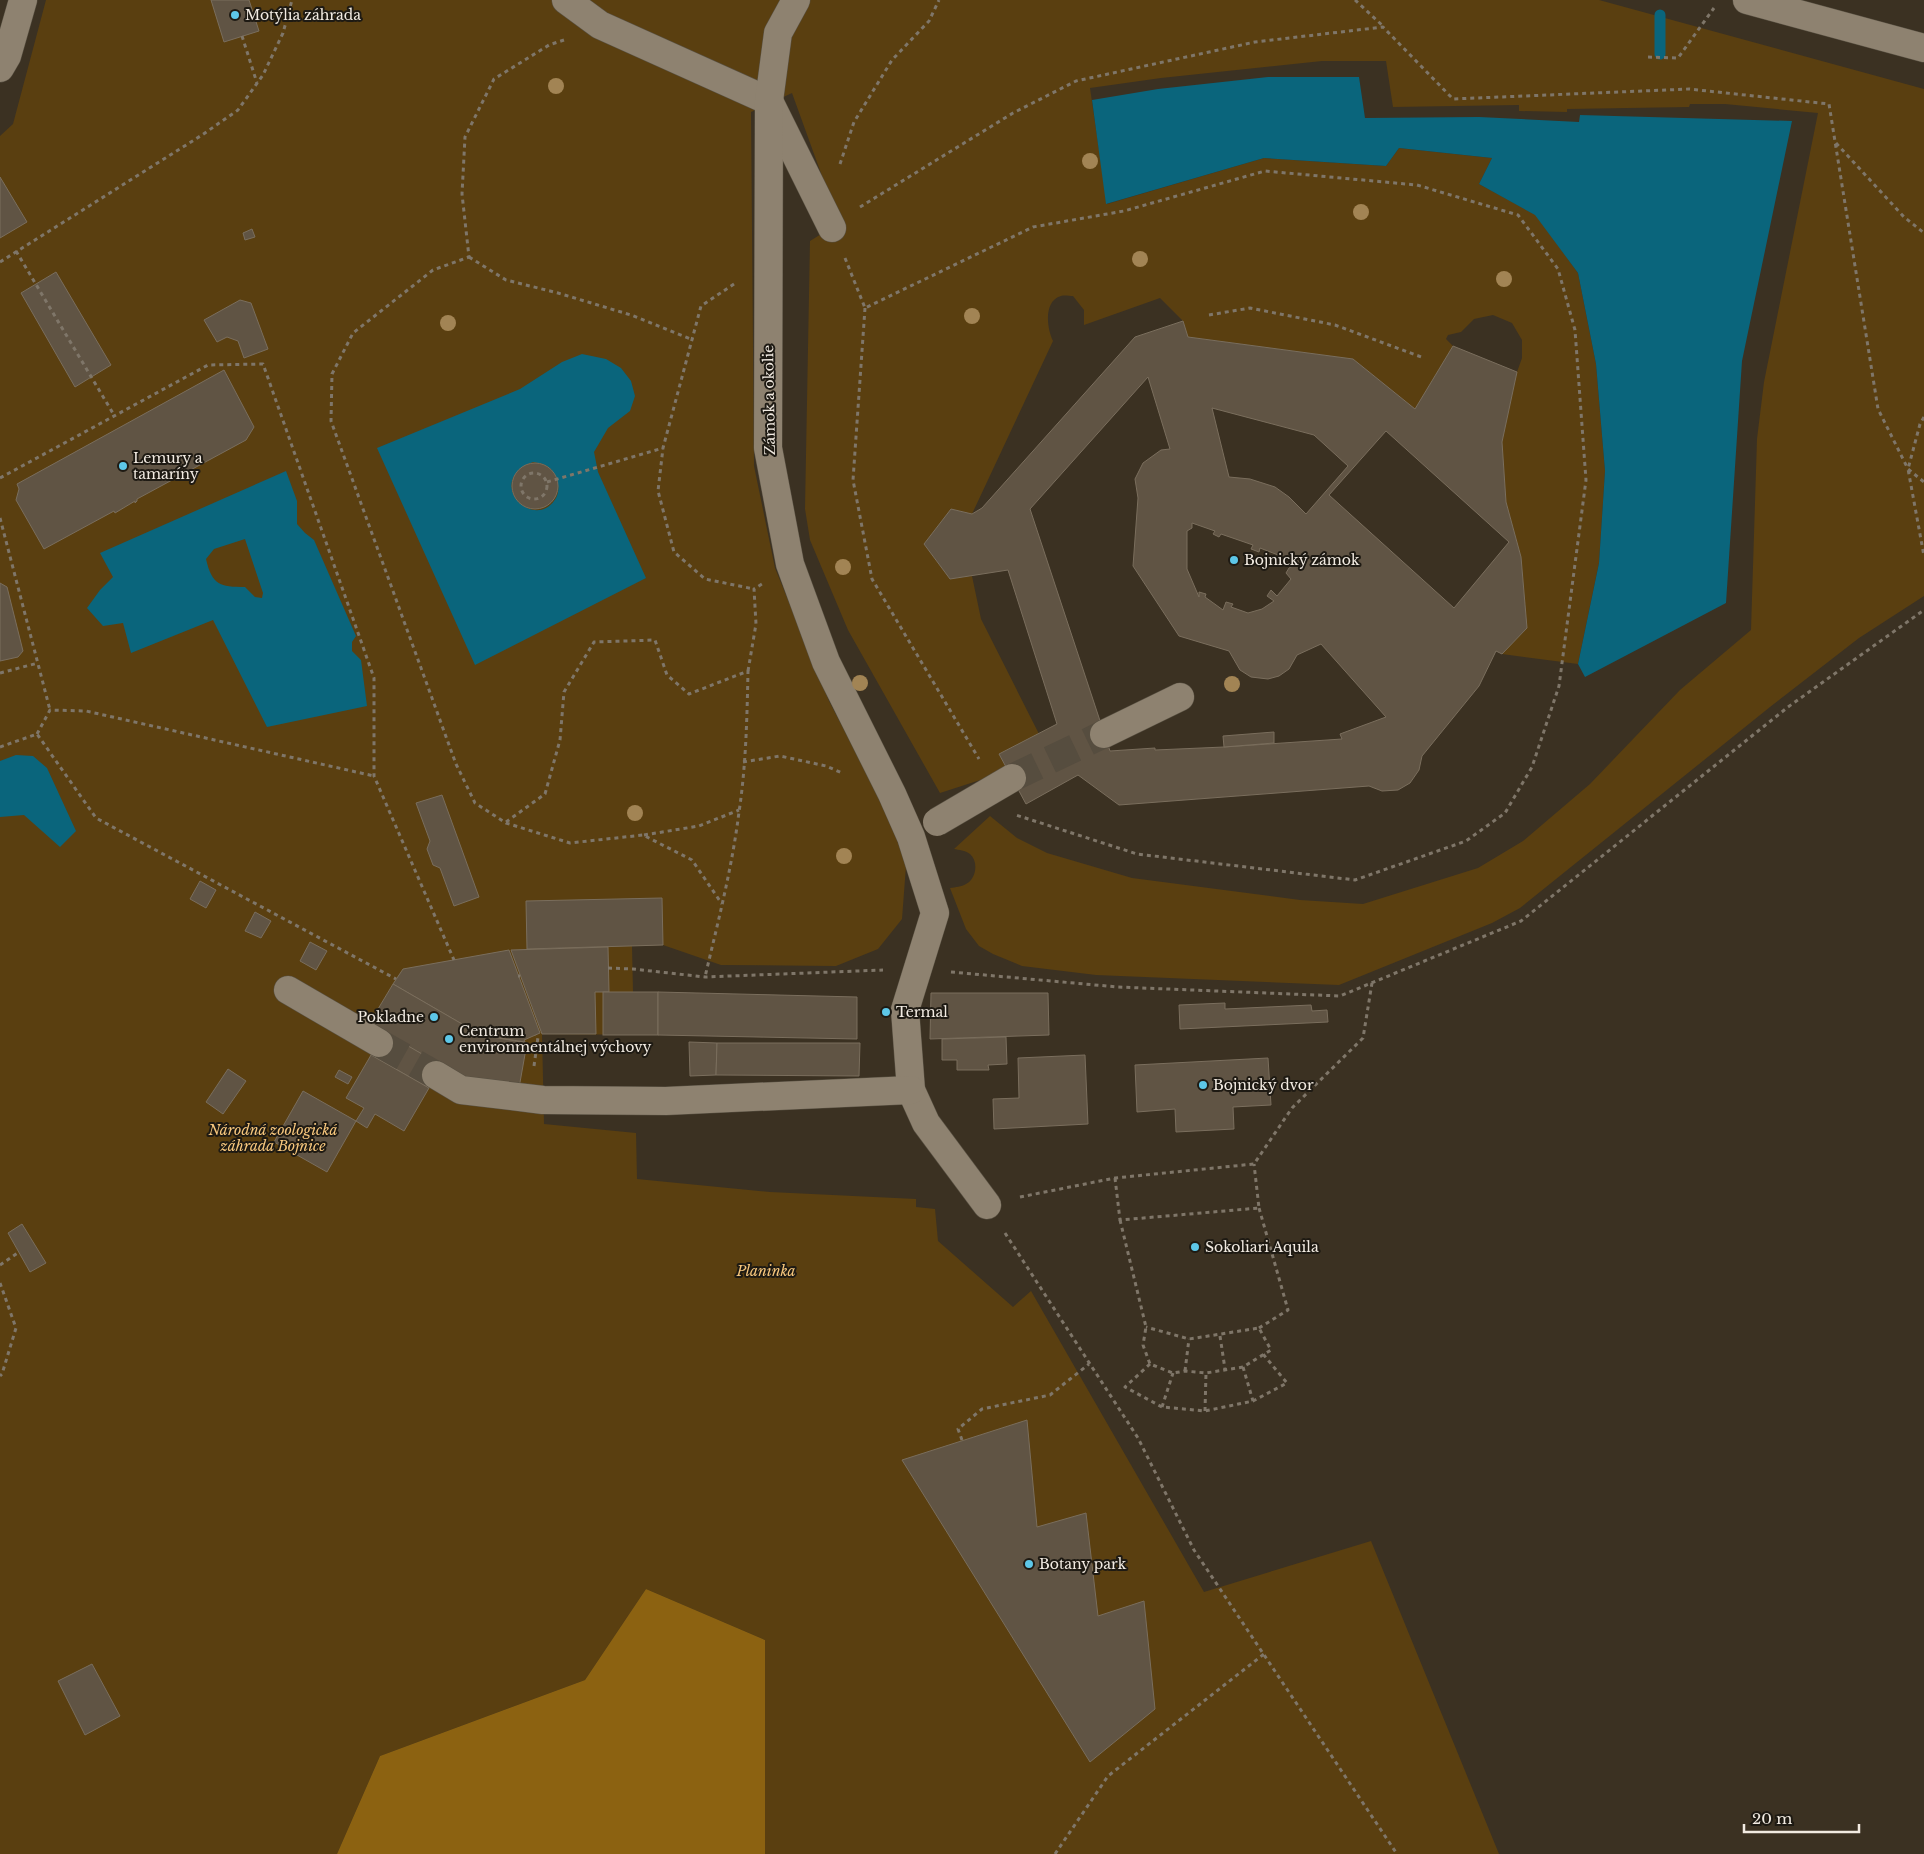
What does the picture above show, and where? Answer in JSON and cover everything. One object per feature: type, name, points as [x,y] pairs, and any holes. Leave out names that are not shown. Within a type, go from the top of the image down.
[{"type":"street","points":[[0,68],[7,56],[23,0]]},
{"type":"street","points":[[566,0],[600,25],[769,101],[828,219]]},
{"type":"street","points":[[590,0],[600,25]]},
{"type":"street","name":"Zámok a okolie","points":[[796,0],[778,33],[769,101],[768,448],[790,564],[826,662],[912,837],[935,913],[905,1010],[911,1090]]},
{"type":"street","points":[[1747,0],[1924,48]]},
{"type":"street","points":[[1104,734],[1180,696]]},
{"type":"street","points":[[912,837],[1012,778]]},
{"type":"street","points":[[288,990],[379,1043]]},
{"type":"street","points":[[436,1075],[461,1090],[543,1100],[666,1101],[911,1090],[926,1123],[988,1205]]},
{"type":"path","points":[[0,262],[202,136],[238,110],[263,74],[283,33],[292,0]]},
{"type":"path","points":[[939,0],[929,21],[892,60],[854,122],[828,219],[865,308],[854,480],[872,578],[981,763]]},
{"type":"path","points":[[1355,0],[1453,99],[1689,89],[1829,104],[1878,409],[1908,469],[1924,556]]},
{"type":"path","points":[[1648,57],[1678,58],[1714,9],[1715,0]]},
{"type":"path","points":[[469,257],[462,194],[465,137],[494,79],[549,45],[600,25]]},
{"type":"path","points":[[828,219],[846,215],[1013,113],[1076,81],[1255,42],[1383,27]]},
{"type":"path","points":[[242,36],[256,83]]},
{"type":"path","points":[[1836,143],[1904,217],[1924,233]]},
{"type":"path","points":[[865,308],[1033,227],[1124,211],[1265,171],[1417,185],[1518,215],[1558,269],[1575,330],[1586,480],[1559,686],[1532,767],[1505,813],[1466,841],[1355,880],[1137,854],[1011,814]]},
{"type":"path","points":[[16,251],[114,415]]},
{"type":"path","points":[[469,257],[506,280],[558,293],[631,315],[693,340]]},
{"type":"path","points":[[469,257],[433,270],[354,333],[332,374],[331,421],[456,764],[475,803],[506,822],[570,842],[643,835],[699,826],[740,810]]},
{"type":"path","points":[[768,260],[701,306],[664,448],[658,491],[674,552],[705,579],[754,589],[790,564]]},
{"type":"path","points":[[1209,316],[1250,308],[1336,325],[1424,358]]},
{"type":"path","points":[[0,478],[208,366],[263,364],[374,678],[374,776],[454,960]]},
{"type":"path","points":[[1908,469],[1920,424],[1924,417]]},
{"type":"path","points":[[547,482],[664,448]]},
{"type":"path","points":[[1908,469],[1924,482]]},
{"type":"path","points":[[530,473],[538,473],[547,482],[548,489],[539,499],[531,499],[525,496],[522,490],[521,483],[530,473]]},
{"type":"path","points":[[0,518],[50,710],[37,734],[0,746]]},
{"type":"path","points":[[705,977],[722,904],[740,810],[747,727],[748,671],[756,624],[754,589]]},
{"type":"path","points":[[608,968],[705,977],[917,969],[1118,987],[1340,996],[1521,921],[1788,707],[1924,610]]},
{"type":"path","points":[[506,822],[545,794],[560,740],[564,692],[594,642],[655,640],[667,675],[689,694],[748,671]]},
{"type":"path","points":[[0,673],[38,663]]},
{"type":"path","points":[[50,710],[86,711],[374,776]]},
{"type":"path","points":[[37,734],[96,818],[396,979]]},
{"type":"path","points":[[743,762],[780,756],[826,766],[892,794]]},
{"type":"path","points":[[643,835],[692,860],[722,904]]},
{"type":"path","points":[[1146,1327],[1189,1339],[1259,1328],[1288,1310],[1259,1208],[1254,1164],[1292,1108],[1363,1038],[1372,983]]},
{"type":"path","points":[[534,1062],[538,1037],[536,1035]]},
{"type":"path","points":[[1254,1164],[1115,1178],[988,1205],[1138,1438],[1194,1550],[1397,1854]]},
{"type":"path","points":[[1115,1178],[1120,1220],[1146,1327],[1143,1344],[1150,1364],[1173,1373],[1185,1371],[1206,1373],[1243,1367],[1271,1350],[1259,1328]]},
{"type":"path","points":[[1120,1220],[1259,1208]]},
{"type":"path","points":[[0,1265],[19,1252]]},
{"type":"path","points":[[0,1283],[16,1328],[0,1376]]},
{"type":"path","points":[[1220,1335],[1225,1370]]},
{"type":"path","points":[[1185,1371],[1189,1339]]},
{"type":"path","points":[[1150,1364],[1125,1387],[1162,1407],[1205,1411],[1253,1401],[1287,1383],[1264,1354]]},
{"type":"path","points":[[962,1440],[958,1429],[982,1409],[1050,1395],[1090,1364]]},
{"type":"path","points":[[1243,1367],[1253,1401]]},
{"type":"path","points":[[1162,1407],[1173,1373]]},
{"type":"path","points":[[1205,1411],[1206,1373]]},
{"type":"path","points":[[1055,1854],[1108,1776],[1264,1654]]},
{"type":"green space","points":[[46,0],[1599,0],[1924,89],[1924,596],[1859,638],[1520,908],[1492,923],[1339,985],[1096,975],[1022,966],[979,946],[966,929],[950,888],[962,886],[969,882],[974,874],[975,861],[970,854],[954,849],[990,816],[1017,838],[1047,853],[1132,878],[1300,900],[1363,904],[1478,868],[1523,841],[1590,784],[1680,690],[1751,630],[1757,439],[1764,382],[1818,113],[1725,104],[1690,104],[1689,107],[1567,109],[1567,112],[1519,111],[1519,105],[1393,107],[1386,61],[1322,61],[1161,78],[1090,88],[1107,204],[1264,158],[1386,166],[1399,148],[1492,158],[1479,184],[1536,215],[1578,273],[1596,364],[1605,471],[1599,563],[1578,664],[1502,654],[1527,628],[1521,557],[1506,502],[1502,442],[1517,372],[1522,358],[1522,340],[1512,323],[1493,315],[1474,319],[1461,332],[1448,335],[1446,339],[1453,346],[1415,409],[1353,359],[1188,337],[1183,321],[1160,298],[1084,325],[1084,310],[1073,296],[1062,296],[1051,303],[1049,309],[1048,323],[1053,341],[972,514],[951,509],[924,544],[950,579],[972,576],[981,619],[1039,734],[999,754],[1008,771],[940,793],[848,630],[810,540],[805,509],[810,241],[839,223],[792,93],[751,112],[754,466],[775,568],[829,701],[888,814],[906,866],[902,919],[878,949],[836,966],[721,965],[663,945],[632,946],[633,992],[658,992],[658,1035],[542,1034],[544,1124],[636,1133],[637,1179],[770,1192],[916,1199],[916,1207],[935,1209],[938,1241],[1013,1307],[1031,1291],[1204,1592],[1371,1541],[1499,1854],[765,1854],[765,1640],[646,1589],[585,1680],[380,1756],[337,1854],[0,1854],[0,136],[13,124]]},
{"type":"shaded area","points":[[646,1589],[765,1640],[765,1854],[337,1854],[380,1756],[585,1680]]},
{"type":"water","points":[[1268,77],[1359,77],[1365,118],[1479,117],[1579,122],[1580,115],[1792,121],[1742,361],[1726,603],[1585,677],[1578,664],[1599,563],[1605,471],[1596,364],[1578,273],[1535,215],[1479,184],[1492,158],[1399,148],[1386,166],[1264,158],[1106,204],[1092,100],[1158,89]]},
{"type":"water","points":[[582,354],[606,359],[621,368],[631,381],[635,396],[630,411],[608,428],[594,452],[598,472],[646,578],[475,665],[377,448],[520,389],[562,362]],"holes":[[[533,462],[549,467],[555,475],[558,484],[556,498],[547,508],[536,510],[526,507],[518,501],[512,491],[512,481],[518,470]]]},
{"type":"water","points":[[286,471],[297,501],[297,524],[314,540],[356,636],[352,642],[352,651],[361,660],[367,706],[267,727],[213,620],[131,653],[123,623],[103,626],[87,608],[100,590],[113,577],[100,553]],"holes":[[[245,539],[263,593],[262,598],[255,597],[245,587],[218,583],[211,574],[206,559],[214,549]]]},
{"type":"water","points":[[16,755],[33,756],[47,768],[76,831],[60,847],[24,815],[0,817],[0,761]]},
{"type":"building","name":"Motýlia záhrada","points":[[211,0],[249,0],[259,31],[224,42]]},
{"type":"building","points":[[0,177],[27,222],[0,238]]},
{"type":"building","points":[[252,229],[255,237],[245,240],[243,233]]},
{"type":"building","points":[[56,272],[111,365],[75,387],[21,293]]},
{"type":"building","points":[[240,300],[251,303],[268,349],[244,358],[238,341],[227,337],[217,342],[204,320]]},
{"type":"building","points":[[1183,321],[1188,337],[1353,359],[1415,409],[1453,346],[1517,372],[1502,442],[1506,502],[1521,557],[1527,628],[1502,654],[1496,651],[1479,686],[1422,756],[1419,770],[1410,783],[1398,790],[1382,791],[1369,786],[1119,805],[1078,775],[1026,804],[999,754],[1057,724],[1008,570],[950,579],[924,544],[951,509],[972,514],[982,508],[1135,337]],"holes":[[[1148,377],[1170,449],[1161,450],[1143,463],[1135,479],[1138,498],[1133,566],[1179,636],[1229,651],[1240,670],[1251,677],[1268,679],[1279,676],[1289,669],[1297,655],[1321,644],[1386,717],[1340,734],[1342,739],[1224,747],[1110,751],[1030,509]],[[1212,408],[1314,435],[1348,466],[1306,514],[1289,497],[1275,487],[1250,479],[1229,477]],[[1386,431],[1509,542],[1454,608],[1329,495]],[[1192,523],[1215,531],[1213,534],[1219,537],[1221,534],[1253,545],[1251,549],[1259,552],[1260,548],[1291,560],[1293,566],[1286,573],[1291,579],[1277,596],[1271,590],[1267,596],[1274,601],[1262,609],[1248,613],[1231,607],[1233,604],[1226,602],[1223,610],[1205,597],[1206,594],[1199,592],[1199,597],[1187,569],[1187,531],[1192,528]]]},
{"type":"building","name":"Lemury a tamaríny","points":[[224,370],[254,427],[246,440],[137,499],[135,503],[135,501],[115,513],[114,511],[44,549],[16,500],[19,489],[17,484]]},
{"type":"building","points":[[540,463],[552,469],[557,477],[557,495],[552,503],[544,508],[530,509],[518,503],[513,495],[512,481],[518,469],[526,464]]},
{"type":"building","points":[[0,583],[7,587],[23,651],[18,657],[0,661]]},
{"type":"building","points":[[1274,732],[1274,743],[1224,747],[1223,736]]},
{"type":"building","points":[[442,795],[479,897],[454,906],[440,868],[433,865],[427,849],[430,841],[416,803]]},
{"type":"building","points":[[200,881],[216,890],[206,908],[190,899]]},
{"type":"building","points":[[662,898],[663,945],[527,949],[526,901]]},
{"type":"building","points":[[255,912],[271,921],[261,938],[245,931]]},
{"type":"building","points":[[310,942],[327,951],[316,970],[300,961]]},
{"type":"building","points":[[608,947],[609,992],[595,992],[596,1034],[542,1034],[511,950]]},
{"type":"building","points":[[509,950],[540,1033],[524,1040],[525,1042],[481,1035],[393,984],[403,969]]},
{"type":"building","name":"Centrum environmentálnej výchovy","points":[[393,984],[481,1035],[527,1043],[519,1088],[464,1078],[369,1024]]},
{"type":"building","points":[[603,992],[658,992],[658,1035],[603,1035]]},
{"type":"building","points":[[658,992],[857,997],[857,1039],[658,1035]]},
{"type":"building","points":[[931,993],[1048,993],[1049,1035],[930,1039]]},
{"type":"building","points":[[1225,1003],[1225,1009],[1311,1005],[1312,1011],[1327,1010],[1328,1022],[1180,1029],[1179,1005]]},
{"type":"building","points":[[384,1032],[441,1065],[429,1088],[371,1055]]},
{"type":"building","points":[[1006,1037],[1007,1064],[988,1065],[989,1070],[957,1070],[957,1060],[942,1060],[942,1039]]},
{"type":"building","points":[[689,1042],[717,1043],[716,1075],[690,1076]]},
{"type":"building","points":[[717,1043],[860,1043],[859,1076],[716,1075]]},
{"type":"building","points":[[371,1055],[429,1088],[404,1131],[375,1114],[367,1128],[356,1121],[364,1108],[346,1098]]},
{"type":"building","points":[[1085,1055],[1088,1124],[994,1129],[993,1099],[1019,1098],[1018,1058]]},
{"type":"building","name":"Bojnický dvor","points":[[1268,1058],[1271,1105],[1233,1107],[1234,1129],[1176,1132],[1175,1109],[1137,1112],[1135,1065]]},
{"type":"building","points":[[228,1069],[246,1081],[223,1114],[206,1102]]},
{"type":"building","points":[[339,1070],[352,1077],[348,1084],[335,1077]]},
{"type":"building","points":[[303,1091],[356,1121],[327,1172],[274,1142]]},
{"type":"building","points":[[22,1224],[46,1263],[30,1272],[8,1233]]},
{"type":"building","name":"Botany park","points":[[1027,1420],[1037,1527],[1086,1513],[1098,1616],[1144,1601],[1155,1709],[1090,1762],[902,1460]]},
{"type":"building","points":[[92,1664],[120,1716],[85,1735],[58,1681]]},
{"type":"waterway","points":[[1660,15],[1660,54]]},
{"type":"tunnel","points":[[1012,778],[1104,734]]},
{"type":"tunnel","points":[[379,1043],[436,1075]]},
{"type":"place","name":"Motýlia záhrada","points":[[235,15]]},
{"type":"place","name":"Lemury a tamaríny","points":[[123,466]]},
{"type":"place","name":"Bojnický zámok","points":[[1234,560]]},
{"type":"place","name":"Termal","points":[[886,1012]]},
{"type":"place","name":"Pokladne","points":[[434,1017]]},
{"type":"place","name":"Centrum environmentálnej výchovy","points":[[449,1039]]},
{"type":"place","name":"Bojnický dvor","points":[[1203,1085]]},
{"type":"place","name":"Sokoliari Aquila","points":[[1195,1247]]},
{"type":"place","name":"Botany park","points":[[1029,1564]]},
{"type":"park label","name":"Národná zoologická záhrada Bojnice","points":[[273,1138]]},
{"type":"park label","name":"Planinka","points":[[766,1271]]}]
